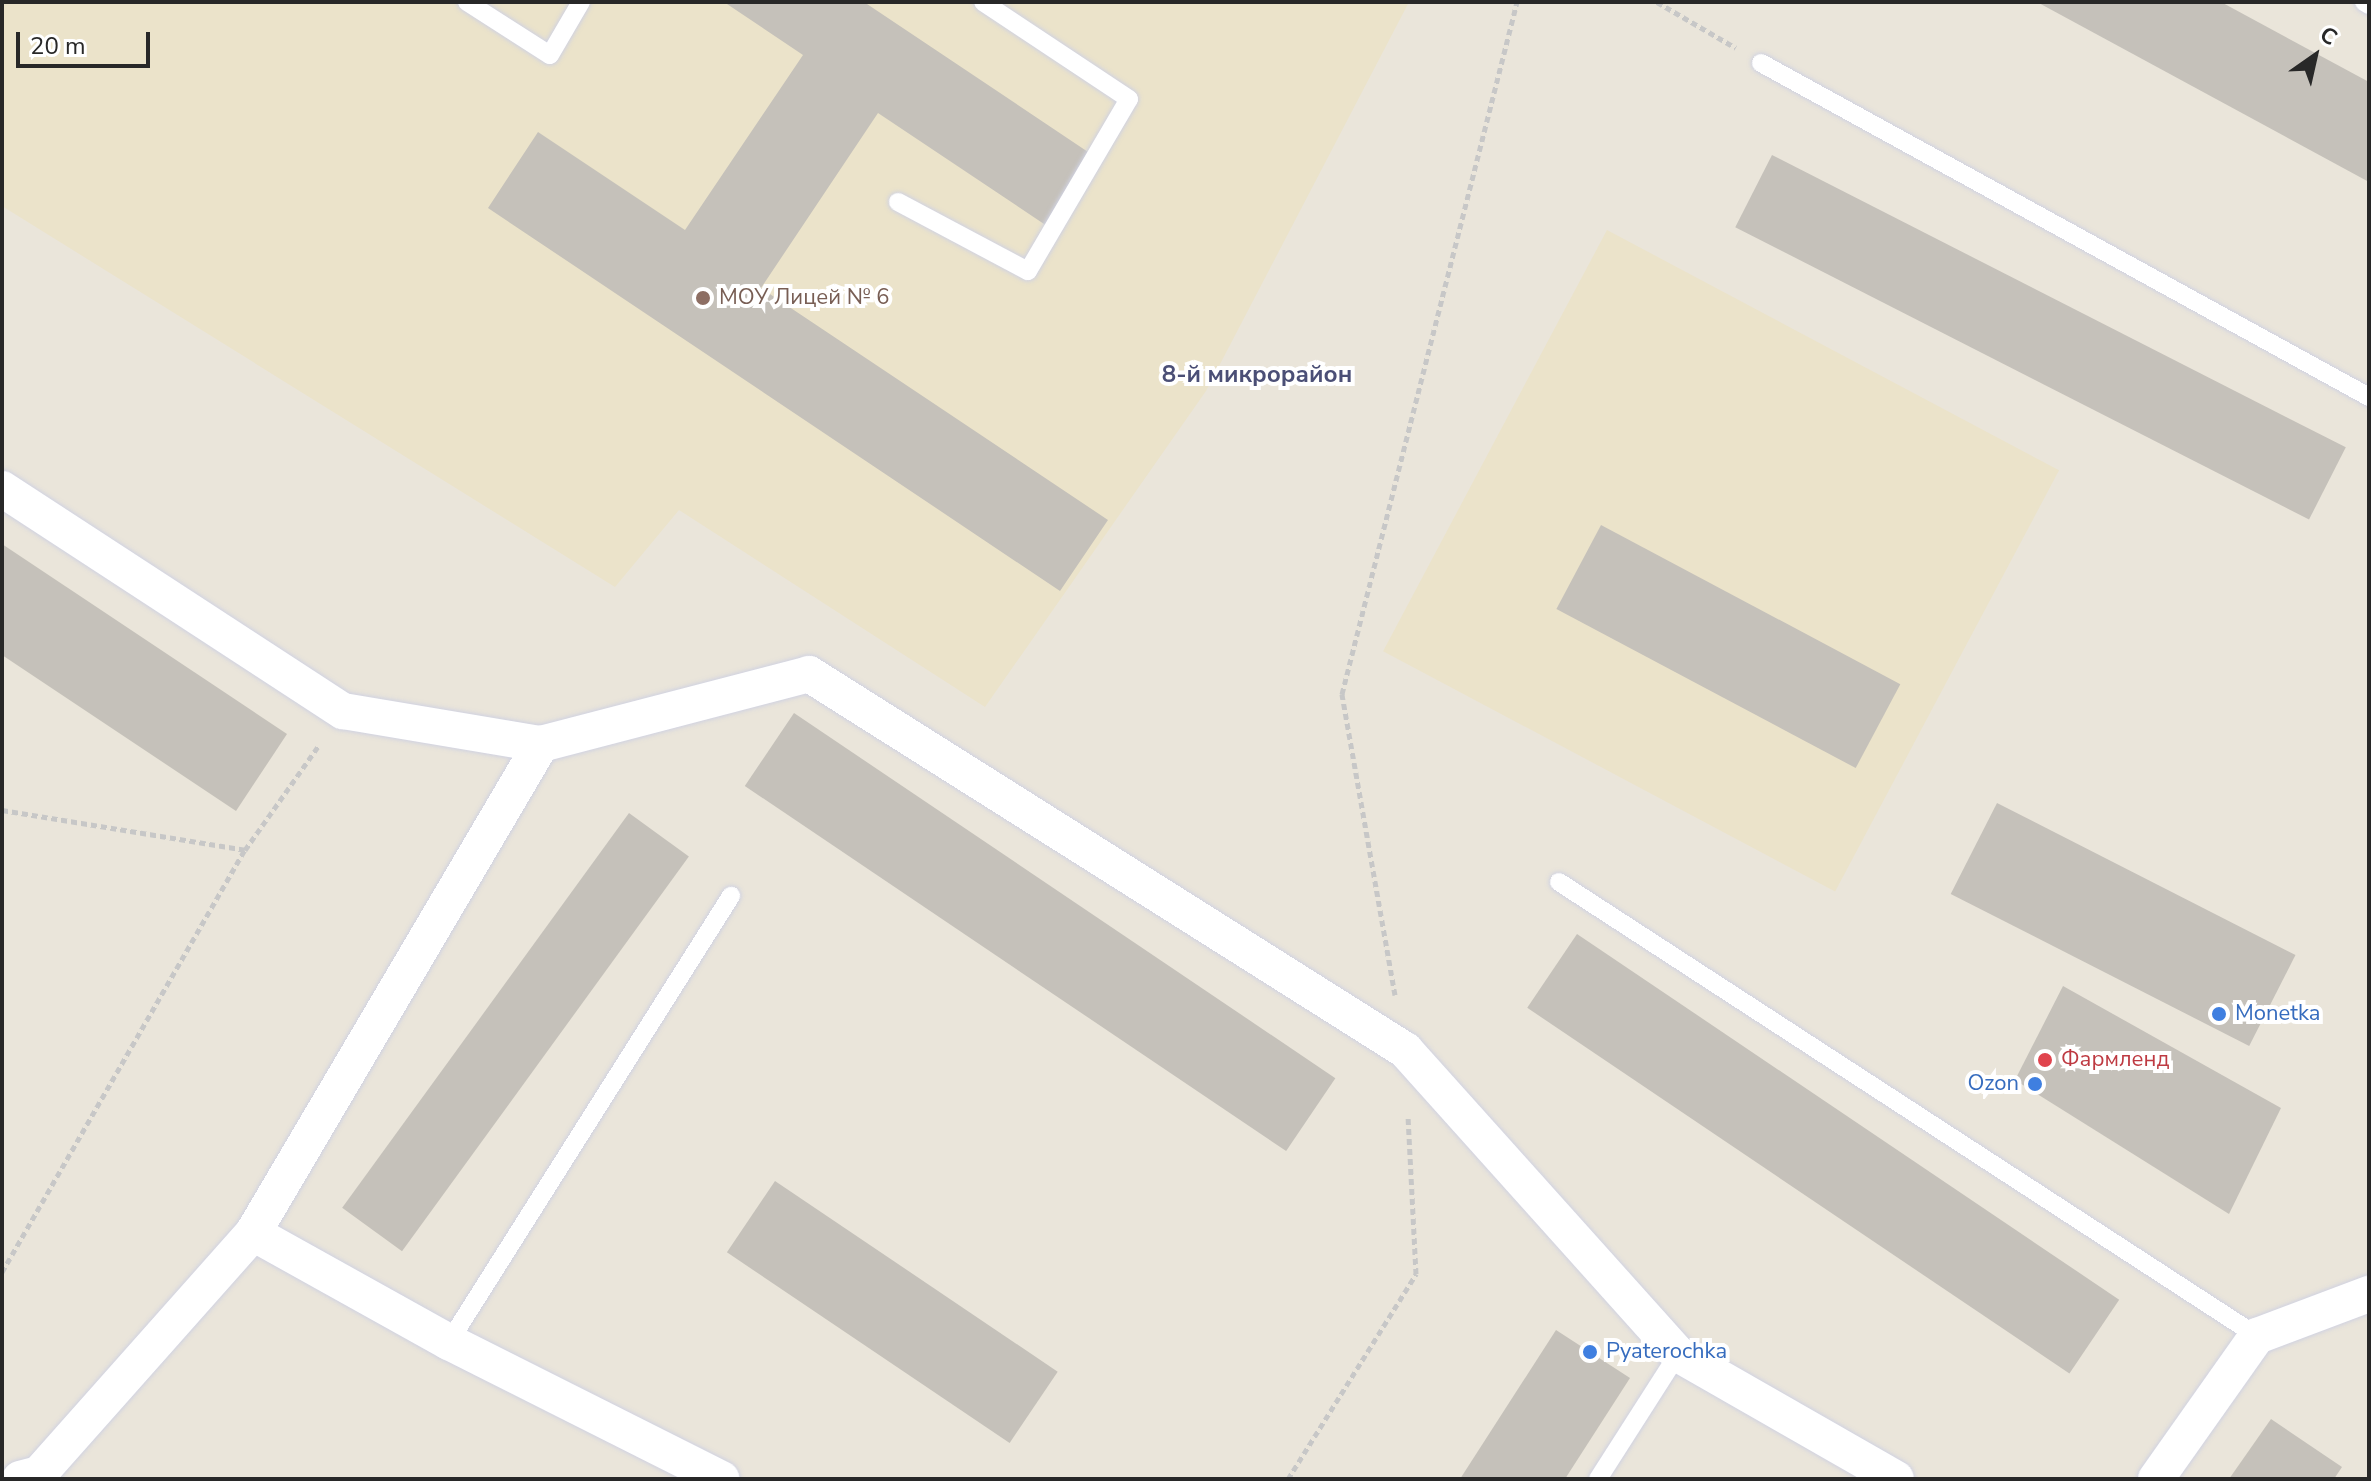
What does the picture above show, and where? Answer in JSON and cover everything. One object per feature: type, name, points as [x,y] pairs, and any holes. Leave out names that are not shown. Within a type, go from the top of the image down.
[{"type":"street","points":[[2,489],[343,711],[541,744],[809,674],[1405,1050],[1678,1354],[1896,1479]]},
{"type":"street","points":[[20,1479],[39,1474],[253,1233],[541,744]]},
{"type":"street","points":[[253,1233],[449,1342],[721,1479]]},
{"type":"street","points":[[2156,1479],[2257,1336],[2369,1294]]},
{"type":"lane","points":[[467,2],[550,55],[581,2]]},
{"type":"lane","points":[[898,202],[1028,271],[1129,99],[983,2]]},
{"type":"lane","points":[[1761,63],[2369,397]]},
{"type":"lane","points":[[1559,882],[2257,1336]]},
{"type":"lane","points":[[449,1342],[731,896]]},
{"type":"lane","points":[[1598,1479],[1678,1354]]},
{"type":"path","points":[[1288,1479],[1416,1274],[1405,1050],[1342,694],[1517,2]]},
{"type":"path","points":[[1657,2],[1761,63]]},
{"type":"path","points":[[2,1272],[245,850],[343,711]]},
{"type":"path","points":[[2,810],[245,850]]},
{"type":"shaded area","name":"МОУ Лицей № 6","points":[[2,2],[1409,2],[1206,391],[985,707],[679,510],[615,587],[2,206]]},
{"type":"shaded area","points":[[1607,230],[2059,470],[1835,892],[1383,651]]},
{"type":"building","points":[[724,2],[864,2],[1094,156],[1047,226],[878,113],[761,288],[1108,520],[1060,591],[488,208],[538,132],[685,230],[803,55]]},
{"type":"building","points":[[2037,2],[2221,2],[2369,82],[2369,182]]},
{"type":"building","points":[[1772,155],[2346,447],[2309,520],[1735,227]]},
{"type":"building","points":[[1601,525],[1900,684],[1856,768],[1556,609]]},
{"type":"building","points":[[2,544],[287,734],[236,811],[2,655]]},
{"type":"building","points":[[794,713],[1335,1078],[1286,1151],[745,786]]},
{"type":"building","points":[[1997,803],[2295,955],[2249,1046],[1951,894]]},
{"type":"building","points":[[629,813],[689,856],[402,1251],[342,1208]]},
{"type":"building","points":[[1577,934],[2119,1300],[2069,1373],[1527,1008]]},
{"type":"building","points":[[2063,986],[2281,1108],[2229,1214],[2015,1080]]},
{"type":"building","points":[[775,1181],[1058,1372],[1010,1443],[727,1252]]},
{"type":"building","points":[[1556,1330],[1630,1378],[1565,1479],[1460,1479]]},
{"type":"building","points":[[2271,1419],[2342,1467],[2334,1479],[2229,1479]]},
{"type":"place","name":"МОУ Лицей № 6","points":[[703,298]]},
{"type":"place","name":"Monetka","points":[[2219,1014]]},
{"type":"place","name":"Фармленд","points":[[2045,1060]]},
{"type":"place","name":"Ozon","points":[[2035,1084]]},
{"type":"place","name":"Pyaterochka","points":[[1590,1352]]},
{"type":"district","name":"8-й микрорайон","points":[[1257,375]]}]
